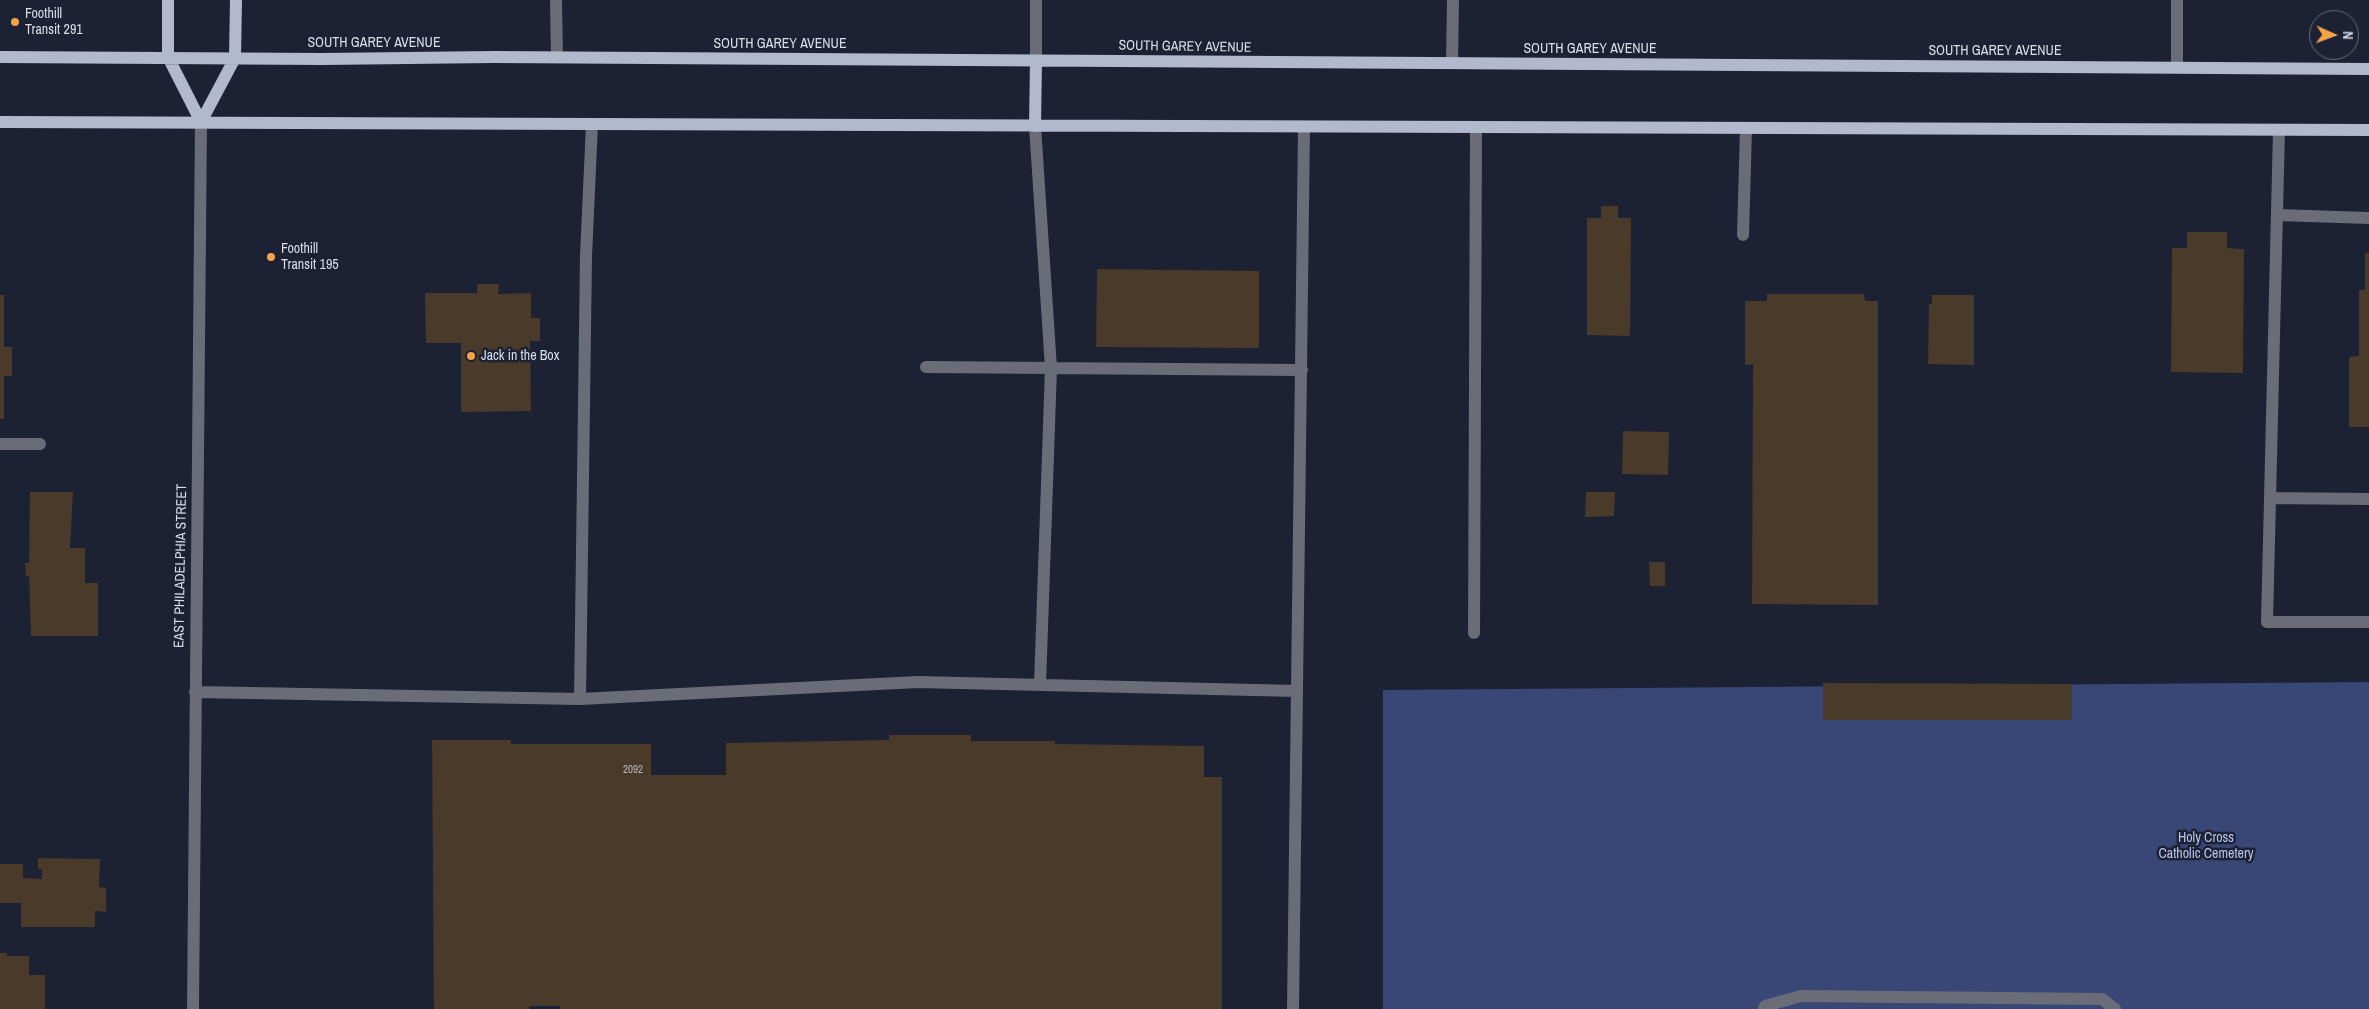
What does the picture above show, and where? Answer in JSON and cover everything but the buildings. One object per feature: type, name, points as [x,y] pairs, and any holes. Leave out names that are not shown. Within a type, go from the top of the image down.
[{"type":"main road","points":[[168,0],[168,57],[201,122]]},
{"type":"main road","points":[[201,122],[236,58],[236,0]]},
{"type":"main road","name":"SOUTH GAREY AVENUE","points":[[0,57],[557,58],[2369,69]]},
{"type":"main road","points":[[1035,126],[1036,61]]},
{"type":"main road","points":[[0,122],[2369,130]]},
{"type":"street","points":[[556,0],[557,58]]},
{"type":"street","points":[[1036,0],[1036,61]]},
{"type":"street","points":[[1452,64],[1453,0]]},
{"type":"street","points":[[2177,0],[2177,67]]},
{"type":"street","name":"EAST PHILADELPHIA STREET","points":[[193,1009],[201,122]]},
{"type":"street","points":[[580,699],[586,256],[592,124]]},
{"type":"street","points":[[1035,126],[1051,368],[1040,685]]},
{"type":"street","points":[[1293,1009],[1304,127]]},
{"type":"street","points":[[1474,633],[1476,128]]},
{"type":"street","points":[[1742,236],[1746,128]]},
{"type":"street","points":[[2279,130],[2267,622],[2369,622]]},
{"type":"street","points":[[2277,215],[2369,218]]},
{"type":"street","points":[[926,367],[1302,370]]},
{"type":"street","points":[[0,444],[40,444]]},
{"type":"street","points":[[2270,498],[2369,499]]},
{"type":"street","points":[[195,692],[580,699],[918,682],[1297,691]]},
{"type":"street","points":[[1764,1009],[1765,1006],[1800,996],[2102,999],[2115,1009]]},
{"type":"green space","name":"Holy Cross Catholic Cemetery","points":[[2369,682],[2369,1009],[1383,1009],[1383,690]]},
{"type":"place","name":"Foothill Transit 291","points":[[15,22]]},
{"type":"place","name":"Foothill Transit 195","points":[[271,257]]},
{"type":"place","name":"Jack in the Box","points":[[471,356]]}]
